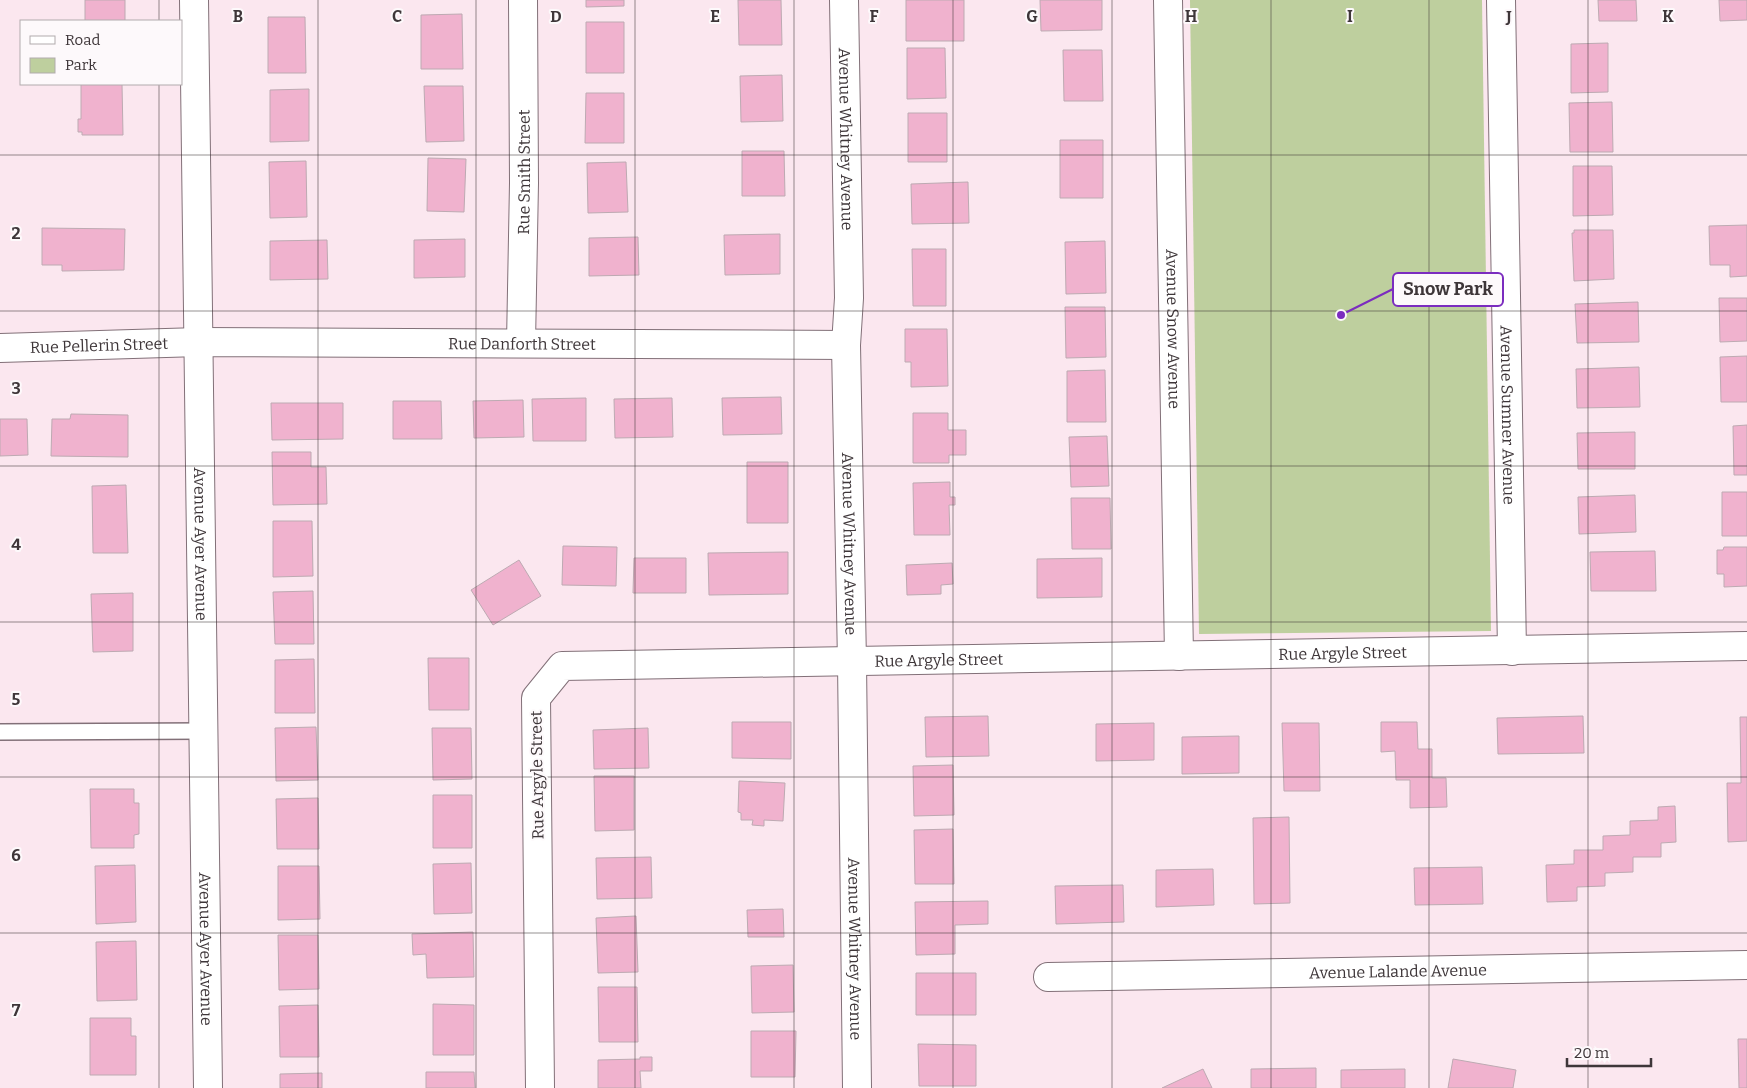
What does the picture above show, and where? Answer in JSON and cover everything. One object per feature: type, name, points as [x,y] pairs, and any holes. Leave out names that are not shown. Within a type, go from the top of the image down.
[{"type":"street","name":"Avenue Ayer Avenue","points":[[194,0],[208,1088]]},
{"type":"street","name":"Rue Smith Street","points":[[521,343],[524,183],[522,0]]},
{"type":"street","name":"Avenue Whitney Avenue","points":[[844,0],[849,298],[846,345],[857,1088]]},
{"type":"street","name":"Avenue Snow Avenue","points":[[1168,0],[1179,656]]},
{"type":"street","name":"Avenue Sumner Avenue","points":[[1501,0],[1512,651]]},
{"type":"street","name":"Rue Danforth Street","points":[[198,342],[846,345]]},
{"type":"street","name":"Rue Pellerin Street","points":[[0,348],[198,342]]},
{"type":"street","name":"Rue Argyle Street","points":[[540,1088],[536,698],[562,666],[1747,646]]},
{"type":"street","name":"Avenue Lalande Avenue","points":[[1048,977],[1747,965]]},
{"type":"lane","points":[[0,732],[204,731]]},
{"type":"green space","points":[[1190,0],[1482,0],[1491,631],[1199,634]]},
{"type":"building","points":[[85,0],[125,0],[125,20],[85,20]]},
{"type":"building","points":[[586,0],[624,0],[624,6],[586,7]]},
{"type":"building","points":[[738,0],[781,0],[782,45],[739,45]]},
{"type":"building","points":[[906,0],[964,0],[964,41],[906,41]]},
{"type":"building","points":[[1040,0],[1102,0],[1102,30],[1041,31]]},
{"type":"building","points":[[1598,0],[1636,0],[1637,21],[1599,21]]},
{"type":"building","points":[[1719,0],[1747,0],[1747,20],[1720,21]]},
{"type":"building","points":[[462,14],[463,69],[421,69],[421,15]]},
{"type":"building","points":[[268,17],[305,17],[306,73],[268,73]]},
{"type":"building","points":[[586,22],[624,22],[624,73],[586,73]]},
{"type":"building","points":[[1608,43],[1608,92],[1571,93],[1571,44]]},
{"type":"building","points":[[907,48],[945,48],[946,98],[907,99]]},
{"type":"building","points":[[1063,50],[1102,50],[1103,101],[1064,101]]},
{"type":"building","points":[[782,75],[783,121],[741,122],[740,76]]},
{"type":"building","points":[[81,85],[122,85],[123,135],[82,135],[82,132],[78,132],[78,119],[81,119]]},
{"type":"building","points":[[424,86],[463,86],[464,141],[426,142]]},
{"type":"building","points":[[309,89],[309,141],[270,142],[270,90]]},
{"type":"building","points":[[586,93],[624,93],[624,143],[585,143]]},
{"type":"building","points":[[1612,102],[1613,152],[1570,152],[1569,103]]},
{"type":"building","points":[[908,113],[947,113],[947,162],[908,162]]},
{"type":"building","points":[[1060,140],[1103,140],[1103,198],[1060,198]]},
{"type":"building","points":[[742,151],[784,151],[785,196],[742,196]]},
{"type":"building","points":[[428,158],[466,159],[464,212],[427,211]]},
{"type":"building","points":[[306,161],[307,217],[270,218],[269,162]]},
{"type":"building","points":[[626,162],[628,212],[588,213],[587,163]]},
{"type":"building","points":[[1573,166],[1612,166],[1613,215],[1573,216]]},
{"type":"building","points":[[968,182],[969,223],[912,224],[911,184]]},
{"type":"building","points":[[1747,225],[1747,276],[1730,277],[1730,265],[1710,265],[1709,226]]},
{"type":"building","points":[[42,228],[125,229],[124,270],[62,271],[62,265],[42,265]]},
{"type":"building","points":[[1574,230],[1613,230],[1614,279],[1574,281],[1572,233],[1574,233]]},
{"type":"building","points":[[780,234],[780,274],[725,275],[724,235]]},
{"type":"building","points":[[638,237],[639,275],[589,276],[589,238]]},
{"type":"building","points":[[465,239],[465,277],[414,278],[414,240]]},
{"type":"building","points":[[327,240],[328,279],[270,280],[270,241]]},
{"type":"building","points":[[1105,241],[1106,293],[1066,294],[1065,242]]},
{"type":"building","points":[[912,249],[946,249],[946,306],[913,306]]},
{"type":"building","points":[[1719,298],[1747,298],[1747,341],[1720,342]]},
{"type":"building","points":[[1638,302],[1639,342],[1577,343],[1575,304]]},
{"type":"building","points":[[1065,307],[1105,307],[1106,357],[1066,358]]},
{"type":"building","points":[[905,329],[947,329],[948,386],[911,387],[911,362],[905,362]]},
{"type":"building","points":[[1747,356],[1747,402],[1721,402],[1720,357]]},
{"type":"building","points":[[1639,367],[1640,407],[1577,408],[1576,369]]},
{"type":"building","points":[[1105,370],[1106,422],[1067,422],[1067,371]]},
{"type":"building","points":[[781,397],[782,434],[723,435],[722,398]]},
{"type":"building","points":[[586,398],[586,441],[533,441],[532,399]]},
{"type":"building","points":[[672,398],[673,437],[615,438],[614,399]]},
{"type":"building","points":[[523,400],[524,437],[474,438],[473,401]]},
{"type":"building","points":[[393,401],[441,401],[442,439],[393,439]]},
{"type":"building","points":[[271,403],[343,403],[343,439],[272,440]]},
{"type":"building","points":[[913,413],[948,413],[948,430],[966,430],[966,455],[949,455],[949,463],[913,463]]},
{"type":"building","points":[[71,414],[128,415],[128,457],[51,456],[52,419],[70,419]]},
{"type":"building","points":[[0,419],[27,419],[28,455],[0,456]]},
{"type":"building","points":[[1747,425],[1747,475],[1734,475],[1733,426]]},
{"type":"building","points":[[1635,432],[1635,469],[1578,469],[1577,433]]},
{"type":"building","points":[[1107,436],[1109,486],[1071,487],[1069,437]]},
{"type":"building","points":[[272,452],[311,452],[311,467],[326,467],[327,504],[273,505]]},
{"type":"building","points":[[747,462],[788,462],[788,523],[747,523]]},
{"type":"building","points":[[950,482],[950,497],[955,497],[955,505],[949,505],[950,535],[914,535],[913,483]]},
{"type":"building","points":[[126,485],[128,553],[93,553],[92,486]]},
{"type":"building","points":[[1722,492],[1747,492],[1747,536],[1722,536]]},
{"type":"building","points":[[1635,495],[1636,532],[1579,534],[1578,497]]},
{"type":"building","points":[[1071,498],[1110,498],[1111,549],[1072,549]]},
{"type":"building","points":[[273,521],[312,521],[313,576],[273,577]]},
{"type":"building","points":[[563,546],[617,547],[616,586],[562,585]]},
{"type":"building","points":[[1724,547],[1747,547],[1747,586],[1724,587],[1724,574],[1717,574],[1717,550],[1723,550]]},
{"type":"building","points":[[1655,551],[1656,591],[1591,591],[1590,552]]},
{"type":"building","points":[[788,552],[788,594],[709,595],[708,553]]},
{"type":"building","points":[[634,558],[686,558],[686,593],[633,593]]},
{"type":"building","points":[[1102,558],[1102,597],[1037,598],[1037,559]]},
{"type":"building","points":[[519,560],[541,596],[493,625],[471,590]]},
{"type":"building","points":[[952,563],[953,584],[941,585],[941,594],[907,595],[906,565]]},
{"type":"building","points":[[313,591],[314,644],[275,644],[273,592]]},
{"type":"building","points":[[133,593],[133,651],[93,652],[91,594]]},
{"type":"building","points":[[428,658],[469,658],[469,710],[429,710]]},
{"type":"building","points":[[314,659],[315,713],[275,713],[275,660]]},
{"type":"building","points":[[988,716],[989,756],[926,757],[925,717]]},
{"type":"building","points":[[1583,716],[1584,753],[1498,754],[1497,718]]},
{"type":"building","points":[[1740,717],[1747,717],[1747,841],[1728,842],[1727,783],[1741,783]]},
{"type":"building","points":[[732,722],[791,722],[791,759],[732,758]]},
{"type":"building","points":[[1381,722],[1417,722],[1418,749],[1432,749],[1432,778],[1446,778],[1447,807],[1410,808],[1410,780],[1396,780],[1395,751],[1381,752]]},
{"type":"building","points":[[1154,723],[1154,760],[1096,761],[1096,724]]},
{"type":"building","points":[[1282,723],[1319,723],[1320,791],[1284,791]]},
{"type":"building","points":[[316,727],[318,780],[276,781],[275,728]]},
{"type":"building","points":[[432,728],[471,728],[472,779],[433,780]]},
{"type":"building","points":[[648,728],[649,768],[594,769],[593,730]]},
{"type":"building","points":[[1239,736],[1239,773],[1182,774],[1182,737]]},
{"type":"building","points":[[953,765],[954,815],[914,816],[913,766]]},
{"type":"building","points":[[594,776],[634,776],[634,830],[595,831]]},
{"type":"building","points":[[739,781],[785,783],[783,821],[764,820],[764,826],[752,825],[753,820],[741,820],[741,813],[738,812]]},
{"type":"building","points":[[90,789],[134,789],[134,803],[139,803],[139,834],[134,835],[134,848],[91,848]]},
{"type":"building","points":[[433,795],[472,795],[472,848],[433,848]]},
{"type":"building","points":[[318,798],[319,849],[277,849],[276,799]]},
{"type":"building","points":[[1675,806],[1676,842],[1661,843],[1661,857],[1633,857],[1633,872],[1605,873],[1605,886],[1577,887],[1577,901],[1547,902],[1546,865],[1574,864],[1574,850],[1603,850],[1603,836],[1630,835],[1630,821],[1658,820],[1658,807]]},
{"type":"building","points":[[1289,817],[1290,903],[1254,904],[1253,818]]},
{"type":"building","points":[[953,829],[954,884],[915,884],[914,830]]},
{"type":"building","points":[[651,857],[652,898],[597,899],[596,858]]},
{"type":"building","points":[[471,863],[472,913],[434,914],[433,864]]},
{"type":"building","points":[[135,865],[136,922],[96,924],[95,866]]},
{"type":"building","points":[[278,866],[319,866],[320,919],[278,920]]},
{"type":"building","points":[[1482,867],[1483,904],[1415,905],[1414,868]]},
{"type":"building","points":[[1213,869],[1214,905],[1156,907],[1156,870]]},
{"type":"building","points":[[1123,885],[1124,922],[1056,924],[1055,886]]},
{"type":"building","points":[[988,901],[988,924],[955,925],[955,954],[916,955],[915,902]]},
{"type":"building","points":[[783,909],[784,937],[748,937],[747,910]]},
{"type":"building","points":[[636,916],[638,972],[598,973],[596,918]]},
{"type":"building","points":[[473,932],[474,977],[427,978],[426,954],[413,955],[412,934]]},
{"type":"building","points":[[278,935],[318,935],[319,989],[279,990]]},
{"type":"building","points":[[136,941],[137,1000],[97,1001],[96,942]]},
{"type":"building","points":[[793,965],[794,1012],[752,1013],[751,966]]},
{"type":"building","points":[[916,973],[976,973],[976,1015],[916,1015]]},
{"type":"building","points":[[598,987],[637,987],[638,1042],[599,1042]]},
{"type":"building","points":[[433,1004],[474,1005],[474,1055],[433,1055]]},
{"type":"building","points":[[318,1005],[319,1057],[280,1057],[279,1006]]},
{"type":"building","points":[[90,1018],[131,1018],[131,1036],[136,1036],[136,1075],[90,1075]]},
{"type":"building","points":[[751,1031],[796,1031],[795,1077],[751,1077]]},
{"type":"building","points":[[1738,1039],[1747,1039],[1747,1088],[1739,1088]]},
{"type":"building","points":[[918,1044],[976,1045],[976,1086],[919,1086]]},
{"type":"building","points":[[640,1057],[652,1057],[652,1071],[640,1071],[641,1088],[598,1088],[598,1060],[640,1059]]},
{"type":"building","points":[[1453,1059],[1516,1070],[1513,1088],[1448,1088]]},
{"type":"building","points":[[1316,1068],[1316,1088],[1251,1088],[1251,1069]]},
{"type":"building","points":[[1203,1069],[1212,1088],[1162,1088]]},
{"type":"building","points":[[1405,1069],[1405,1088],[1341,1088],[1341,1070]]},
{"type":"building","points":[[426,1072],[474,1072],[475,1088],[426,1088]]},
{"type":"building","points":[[322,1073],[322,1088],[280,1088],[280,1074]]},
{"type":"place","name":"Snow Park","points":[[1341,315]]}]
